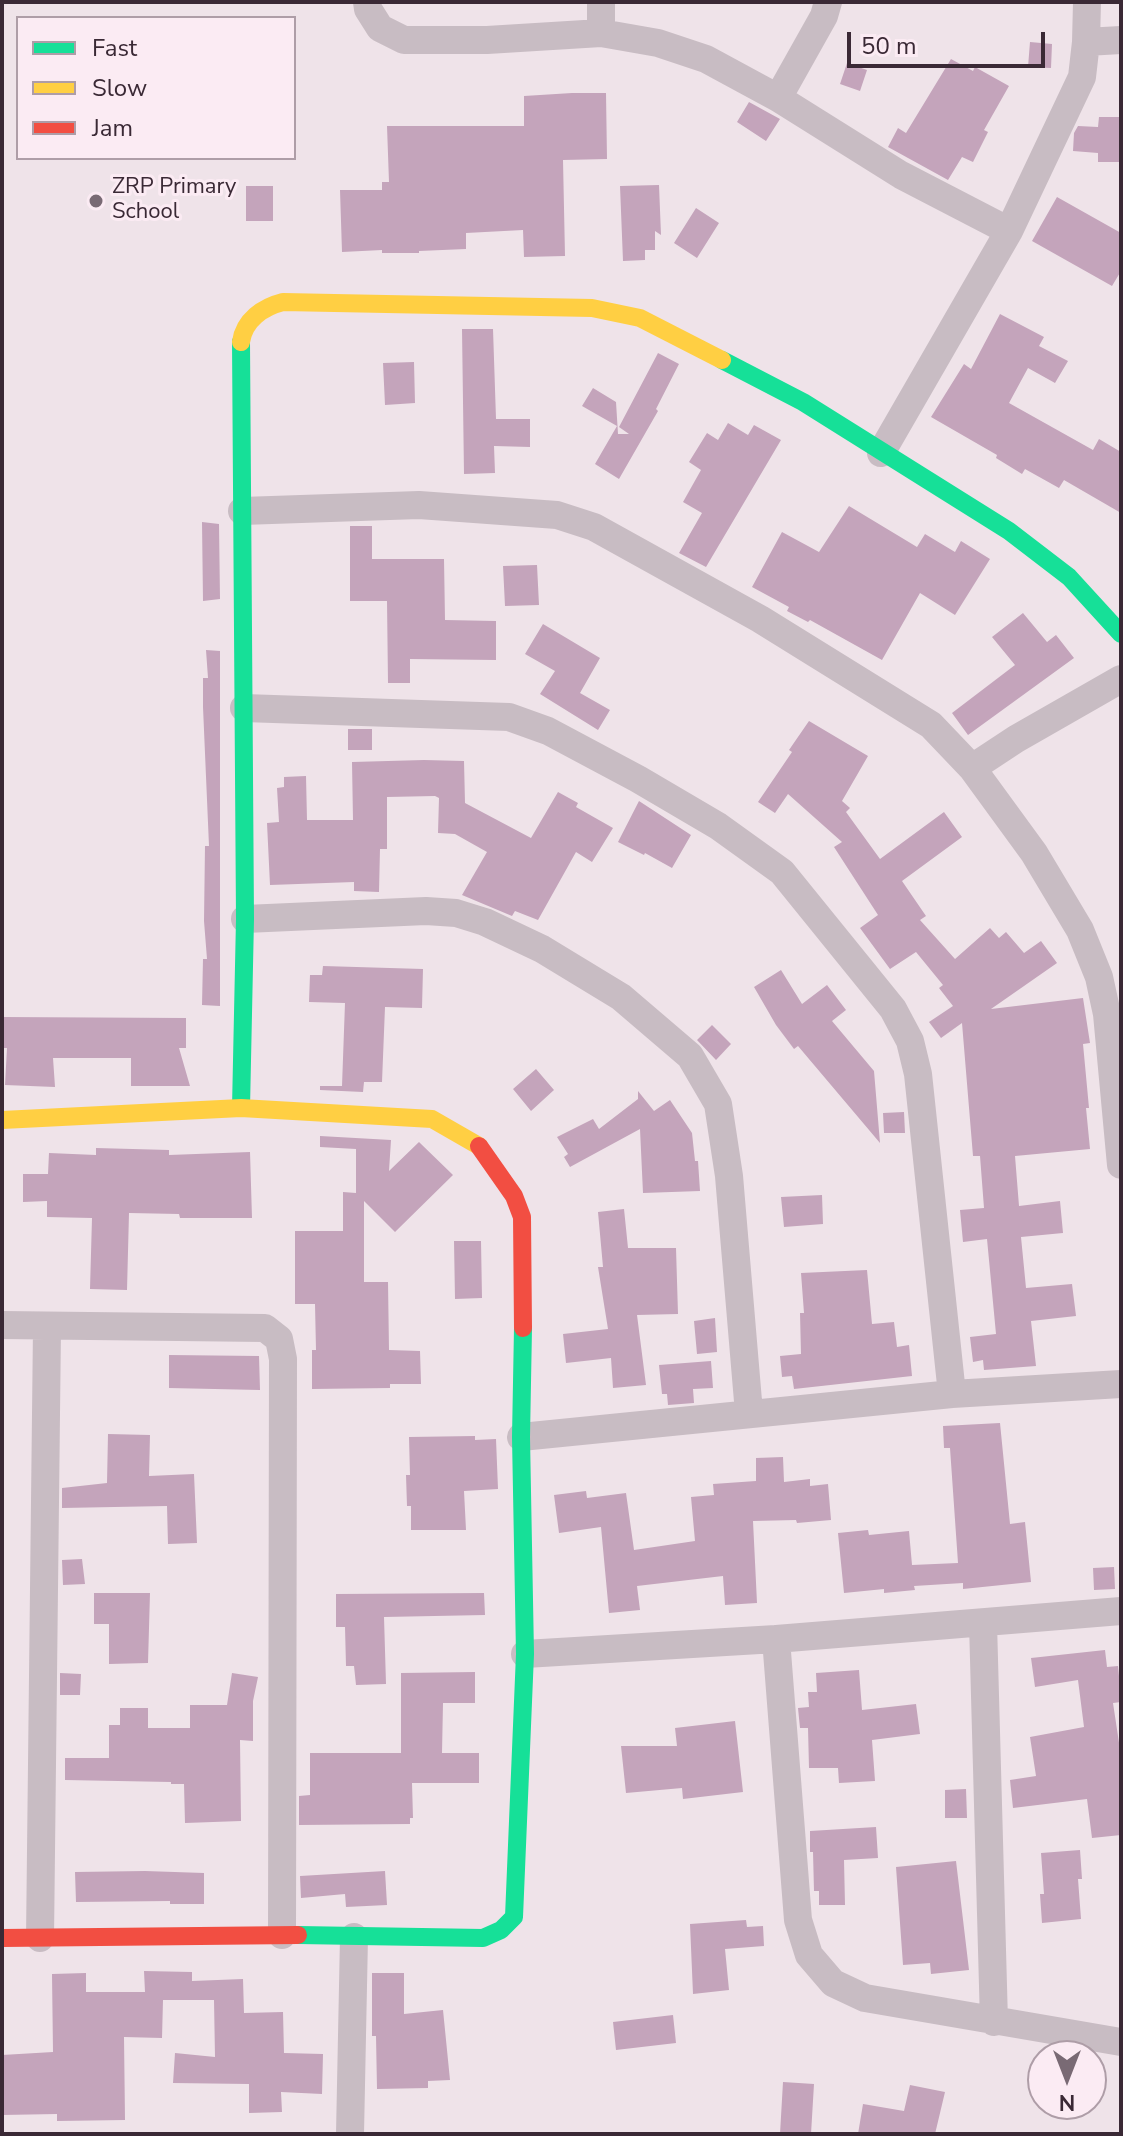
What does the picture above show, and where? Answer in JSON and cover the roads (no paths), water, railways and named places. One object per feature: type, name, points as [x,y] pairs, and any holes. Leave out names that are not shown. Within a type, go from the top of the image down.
[{"type":"street","points":[[367,2],[380,28],[404,40],[487,40],[601,33],[658,43],[706,59],[778,98],[901,175],[1009,231]]},
{"type":"street","points":[[601,2],[601,33]]},
{"type":"street","points":[[778,98],[824,16],[828,2]]},
{"type":"street","points":[[881,453],[1009,231],[1082,77],[1087,2]]},
{"type":"street","points":[[1086,42],[1121,40]]},
{"type":"street","points":[[241,1108],[245,919],[241,337],[251,318],[265,306],[283,302],[592,308],[640,318],[803,402],[1009,531],[1069,577],[1121,634]]},
{"type":"street","points":[[242,511],[419,505],[557,515],[594,527],[760,619],[931,725],[972,768],[1042,866],[1080,930],[1099,977],[1107,1014],[1121,1165]]},
{"type":"street","points":[[972,768],[1121,679]]},
{"type":"street","points":[[244,708],[509,717],[548,731],[638,779],[718,826],[782,872],[893,1009],[910,1041],[918,1074],[952,1394]]},
{"type":"street","points":[[245,919],[426,911],[456,913],[485,922],[542,949],[621,997],[690,1056],[718,1104],[729,1176],[749,1413]]},
{"type":"street","points":[[2,1120],[241,1108],[432,1119],[479,1146],[514,1196],[522,1217],[521,1437],[525,1654],[514,1917],[501,1930],[483,1938],[282,1935],[2,1938]]},
{"type":"street","points":[[2,1325],[265,1328],[279,1339],[283,1359],[282,1935]]},
{"type":"street","points":[[40,1938],[47,1327]]},
{"type":"street","points":[[521,1437],[952,1394],[1121,1384]]},
{"type":"street","points":[[525,1654],[776,1639],[1121,1611]]},
{"type":"street","points":[[983,1623],[994,2022]]},
{"type":"street","points":[[776,1639],[798,1920],[809,1955],[833,1983],[865,1998],[1121,2042]]},
{"type":"street","points":[[350,2134],[354,1937]]},
{"type":"place","name":"ZRP Primary School","points":[[96,201]]}]
